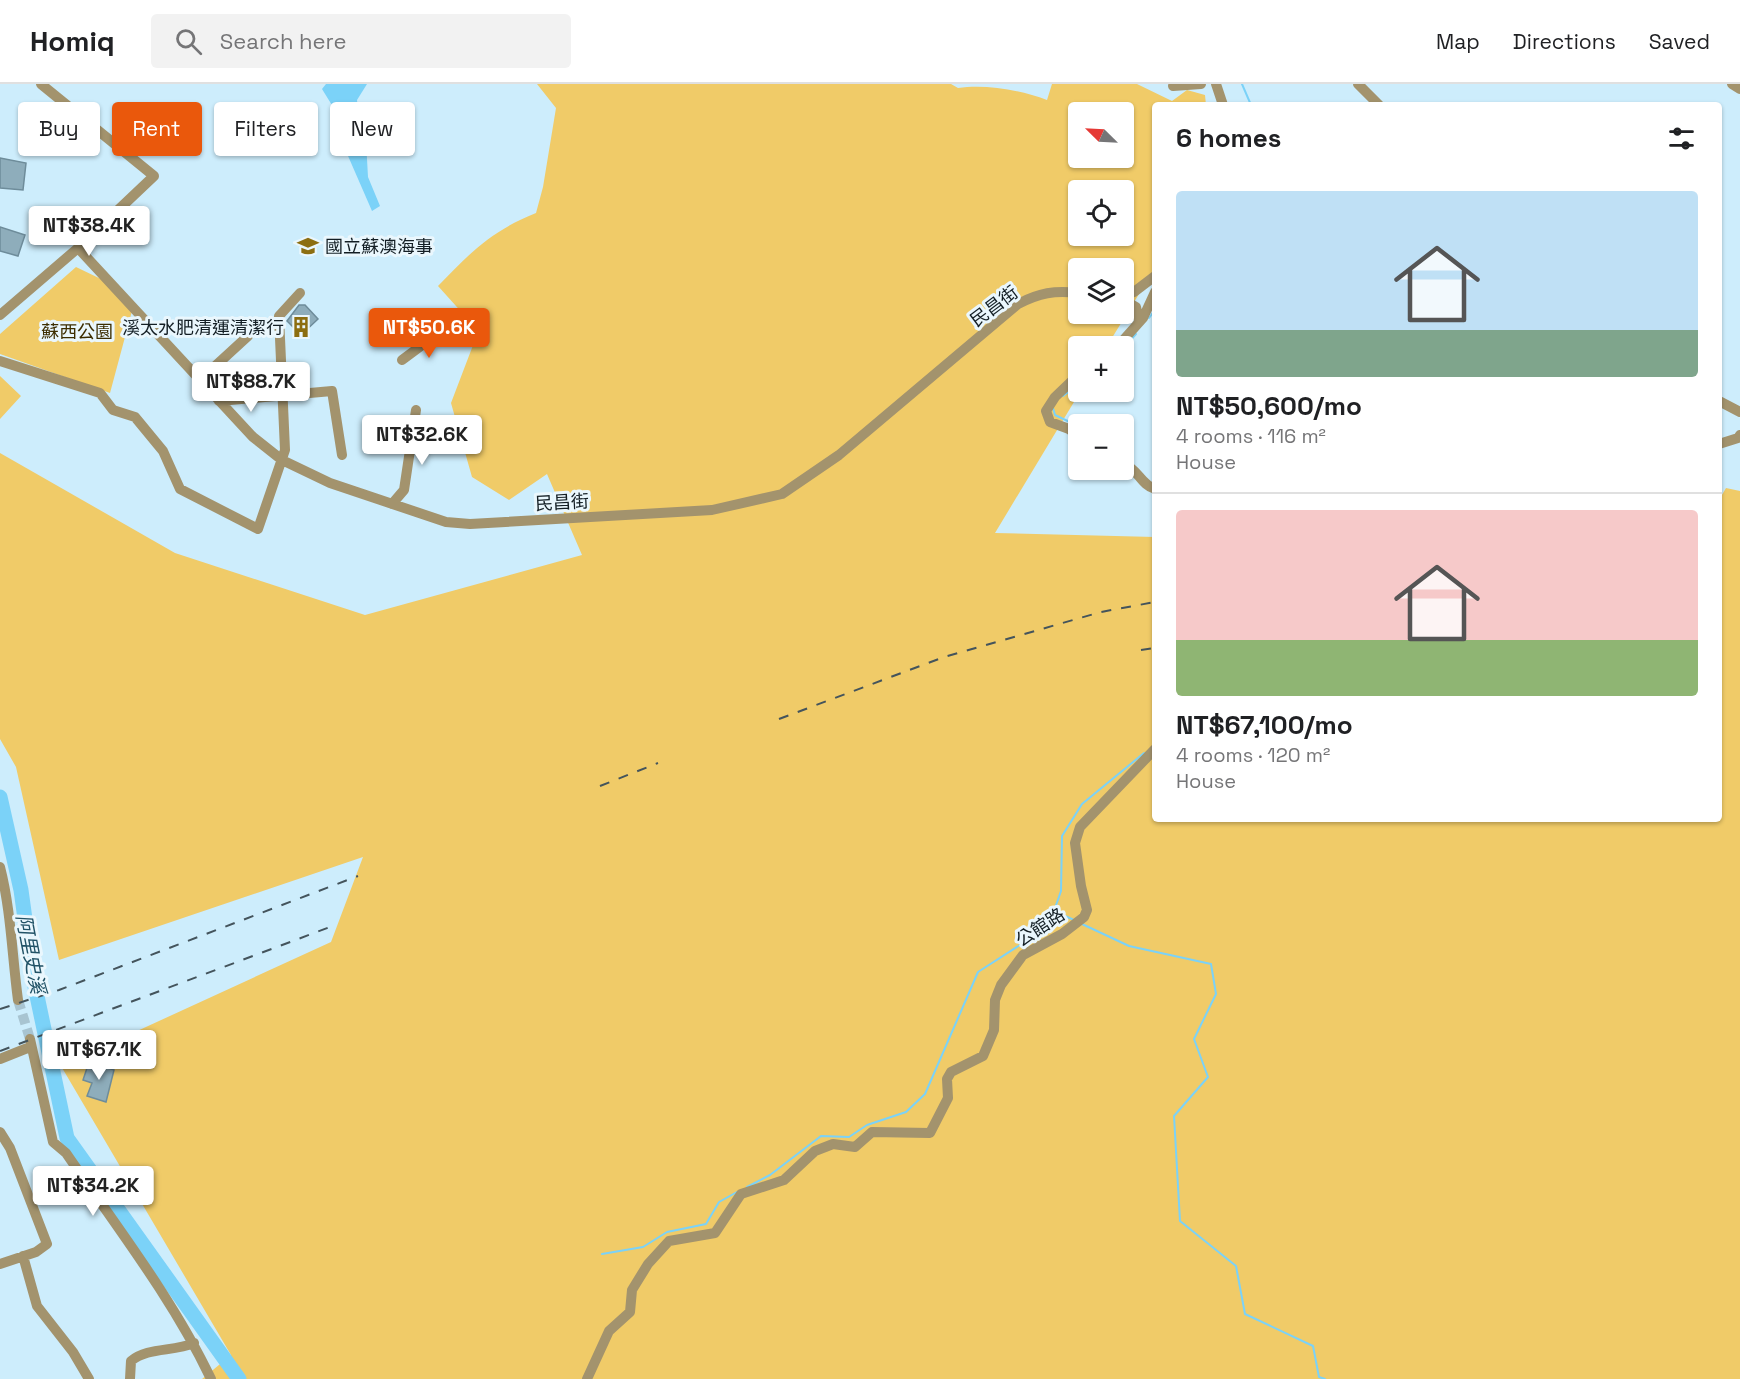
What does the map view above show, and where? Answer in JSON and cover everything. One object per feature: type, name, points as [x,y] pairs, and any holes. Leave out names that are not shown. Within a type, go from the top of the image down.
[{"type":"street","points":[[0,315],[78,249],[154,176],[41,84]]},
{"type":"street","points":[[1173,86],[1201,84]]},
{"type":"street","points":[[1216,84],[1222,102]]},
{"type":"street","points":[[1358,84],[1376,102]]},
{"type":"street","points":[[1732,84],[1740,89]]},
{"type":"street","name":"民昌街","points":[[78,249],[219,401],[253,436],[282,460],[330,483],[446,522],[470,524],[712,510],[782,494],[839,455],[1018,304],[1038,294],[1056,291],[1068,292]]},
{"type":"street","points":[[1134,292],[1152,278]]},
{"type":"street","points":[[0,361],[100,393],[113,410],[135,417],[163,451],[180,489],[258,529],[285,450],[279,316],[300,293]]},
{"type":"street","points":[[1126,336],[1143,318],[1152,298]]},
{"type":"street","points":[[1134,306],[1139,321]]},
{"type":"street","points":[[402,360],[441,331]]},
{"type":"street","points":[[200,380],[248,336]]},
{"type":"street","points":[[1068,385],[1055,397],[1046,411],[1050,422],[1068,429]]},
{"type":"street","points":[[219,401],[332,391],[342,454]]},
{"type":"street","points":[[1722,403],[1740,412]]},
{"type":"street","points":[[392,504],[404,490],[416,410]]},
{"type":"street","points":[[1722,443],[1738,438],[1740,435]]},
{"type":"street","points":[[1134,471],[1146,486],[1152,488]]},
{"type":"street","name":"公館路","points":[[588,1379],[609,1330],[630,1312],[632,1290],[648,1264],[669,1241],[715,1233],[741,1194],[784,1180],[815,1151],[833,1144],[855,1147],[872,1132],[930,1132],[948,1098],[947,1079],[951,1072],[983,1056],[994,1030],[995,1000],[1001,985],[1023,955],[1062,934],[1084,917],[1087,910],[1075,843],[1080,827],[1152,752]]},
{"type":"street","points":[[0,867],[8,897],[10,939],[18,1000]]},
{"type":"street","points":[[0,1059],[30,1043],[53,1142],[66,1153],[194,1343],[211,1379]]},
{"type":"street","points":[[0,1132],[10,1148],[47,1244],[36,1252],[0,1264]]},
{"type":"street","points":[[23,1256],[37,1306],[73,1352],[89,1379]]},
{"type":"street","points":[[130,1379],[131,1360],[141,1352],[182,1348],[194,1343]]},
{"type":"green space","points":[[537,84],[951,84],[958,88],[1003,89],[1047,100],[1052,84],[1137,84],[1172,101],[1187,90],[1205,95],[1206,102],[1152,102],[1152,273],[1134,302],[1134,258],[1068,258],[1068,324],[1121,324],[1113,336],[1068,336],[1068,402],[1074,402],[995,533],[1152,537],[1152,822],[1722,822],[1722,495],[1726,488],[1740,491],[1740,1379],[202,1379],[231,1355],[61,1066],[331,942],[363,857],[59,960],[16,767],[0,739],[0,453],[175,553],[365,615],[582,555],[547,474],[509,500],[472,477],[451,403],[475,340],[465,316],[438,286],[494,235],[536,213],[543,187],[556,108]]},
{"type":"green space","name":"蘇西公園","points":[[76,267],[103,280],[132,311],[110,393],[0,354],[0,334]]},
{"type":"green space","points":[[0,376],[21,396],[0,419]]},
{"type":"water","points":[[326,84],[367,84],[357,102],[330,102],[322,89]]},
{"type":"water","points":[[348,156],[367,156],[368,177],[380,206],[372,211]]},
{"type":"building","points":[[0,158],[26,163],[23,190],[0,188]]},
{"type":"building","points":[[0,227],[25,235],[18,256],[0,251]]},
{"type":"building","name":"溪太水肥清運清潔行","points":[[299,305],[305,305],[318,319],[301,335],[287,321]]},
{"type":"building","points":[[89,1062],[114,1070],[106,1102],[87,1096],[92,1083],[83,1080]]},
{"type":"waterway","points":[[1242,84],[1250,102]]},
{"type":"waterway","points":[[1149,318],[1152,314]]},
{"type":"waterway","points":[[1063,396],[1068,392]]},
{"type":"waterway","points":[[1053,408],[1055,415],[1068,421]]},
{"type":"waterway","points":[[1074,920],[1054,911],[1061,891],[1062,836],[1082,804],[1144,753]]},
{"type":"waterway","name":"阿里史溪","points":[[0,797],[21,890],[33,977],[67,1138],[239,1379]]},
{"type":"waterway","points":[[747,1187],[770,1175],[821,1136],[849,1137],[867,1125],[906,1112],[925,1094],[978,972],[1020,945],[1054,911]]},
{"type":"waterway","points":[[1082,924],[1129,946],[1211,964],[1216,994],[1194,1039],[1208,1077],[1174,1116],[1180,1221],[1236,1266],[1245,1314],[1313,1346],[1319,1377],[1325,1379]]},
{"type":"waterway","points":[[602,1254],[643,1247],[667,1232],[706,1224],[719,1202],[737,1192]]},
{"type":"tunnel","points":[[18,1000],[30,1039]]},
{"type":"railway","points":[[779,719],[944,657],[1101,612],[1152,603]]},
{"type":"railway","points":[[1141,650],[1152,648]]},
{"type":"railway","points":[[600,786],[658,763]]},
{"type":"railway","points":[[0,1009],[59,990],[358,876]]},
{"type":"railway","points":[[0,1051],[330,927]]},
{"type":"place","name":"國立蘇澳海事","points":[[308,246]]},
{"type":"place","name":"溪太水肥清運清潔行","points":[[301,327]]}]
